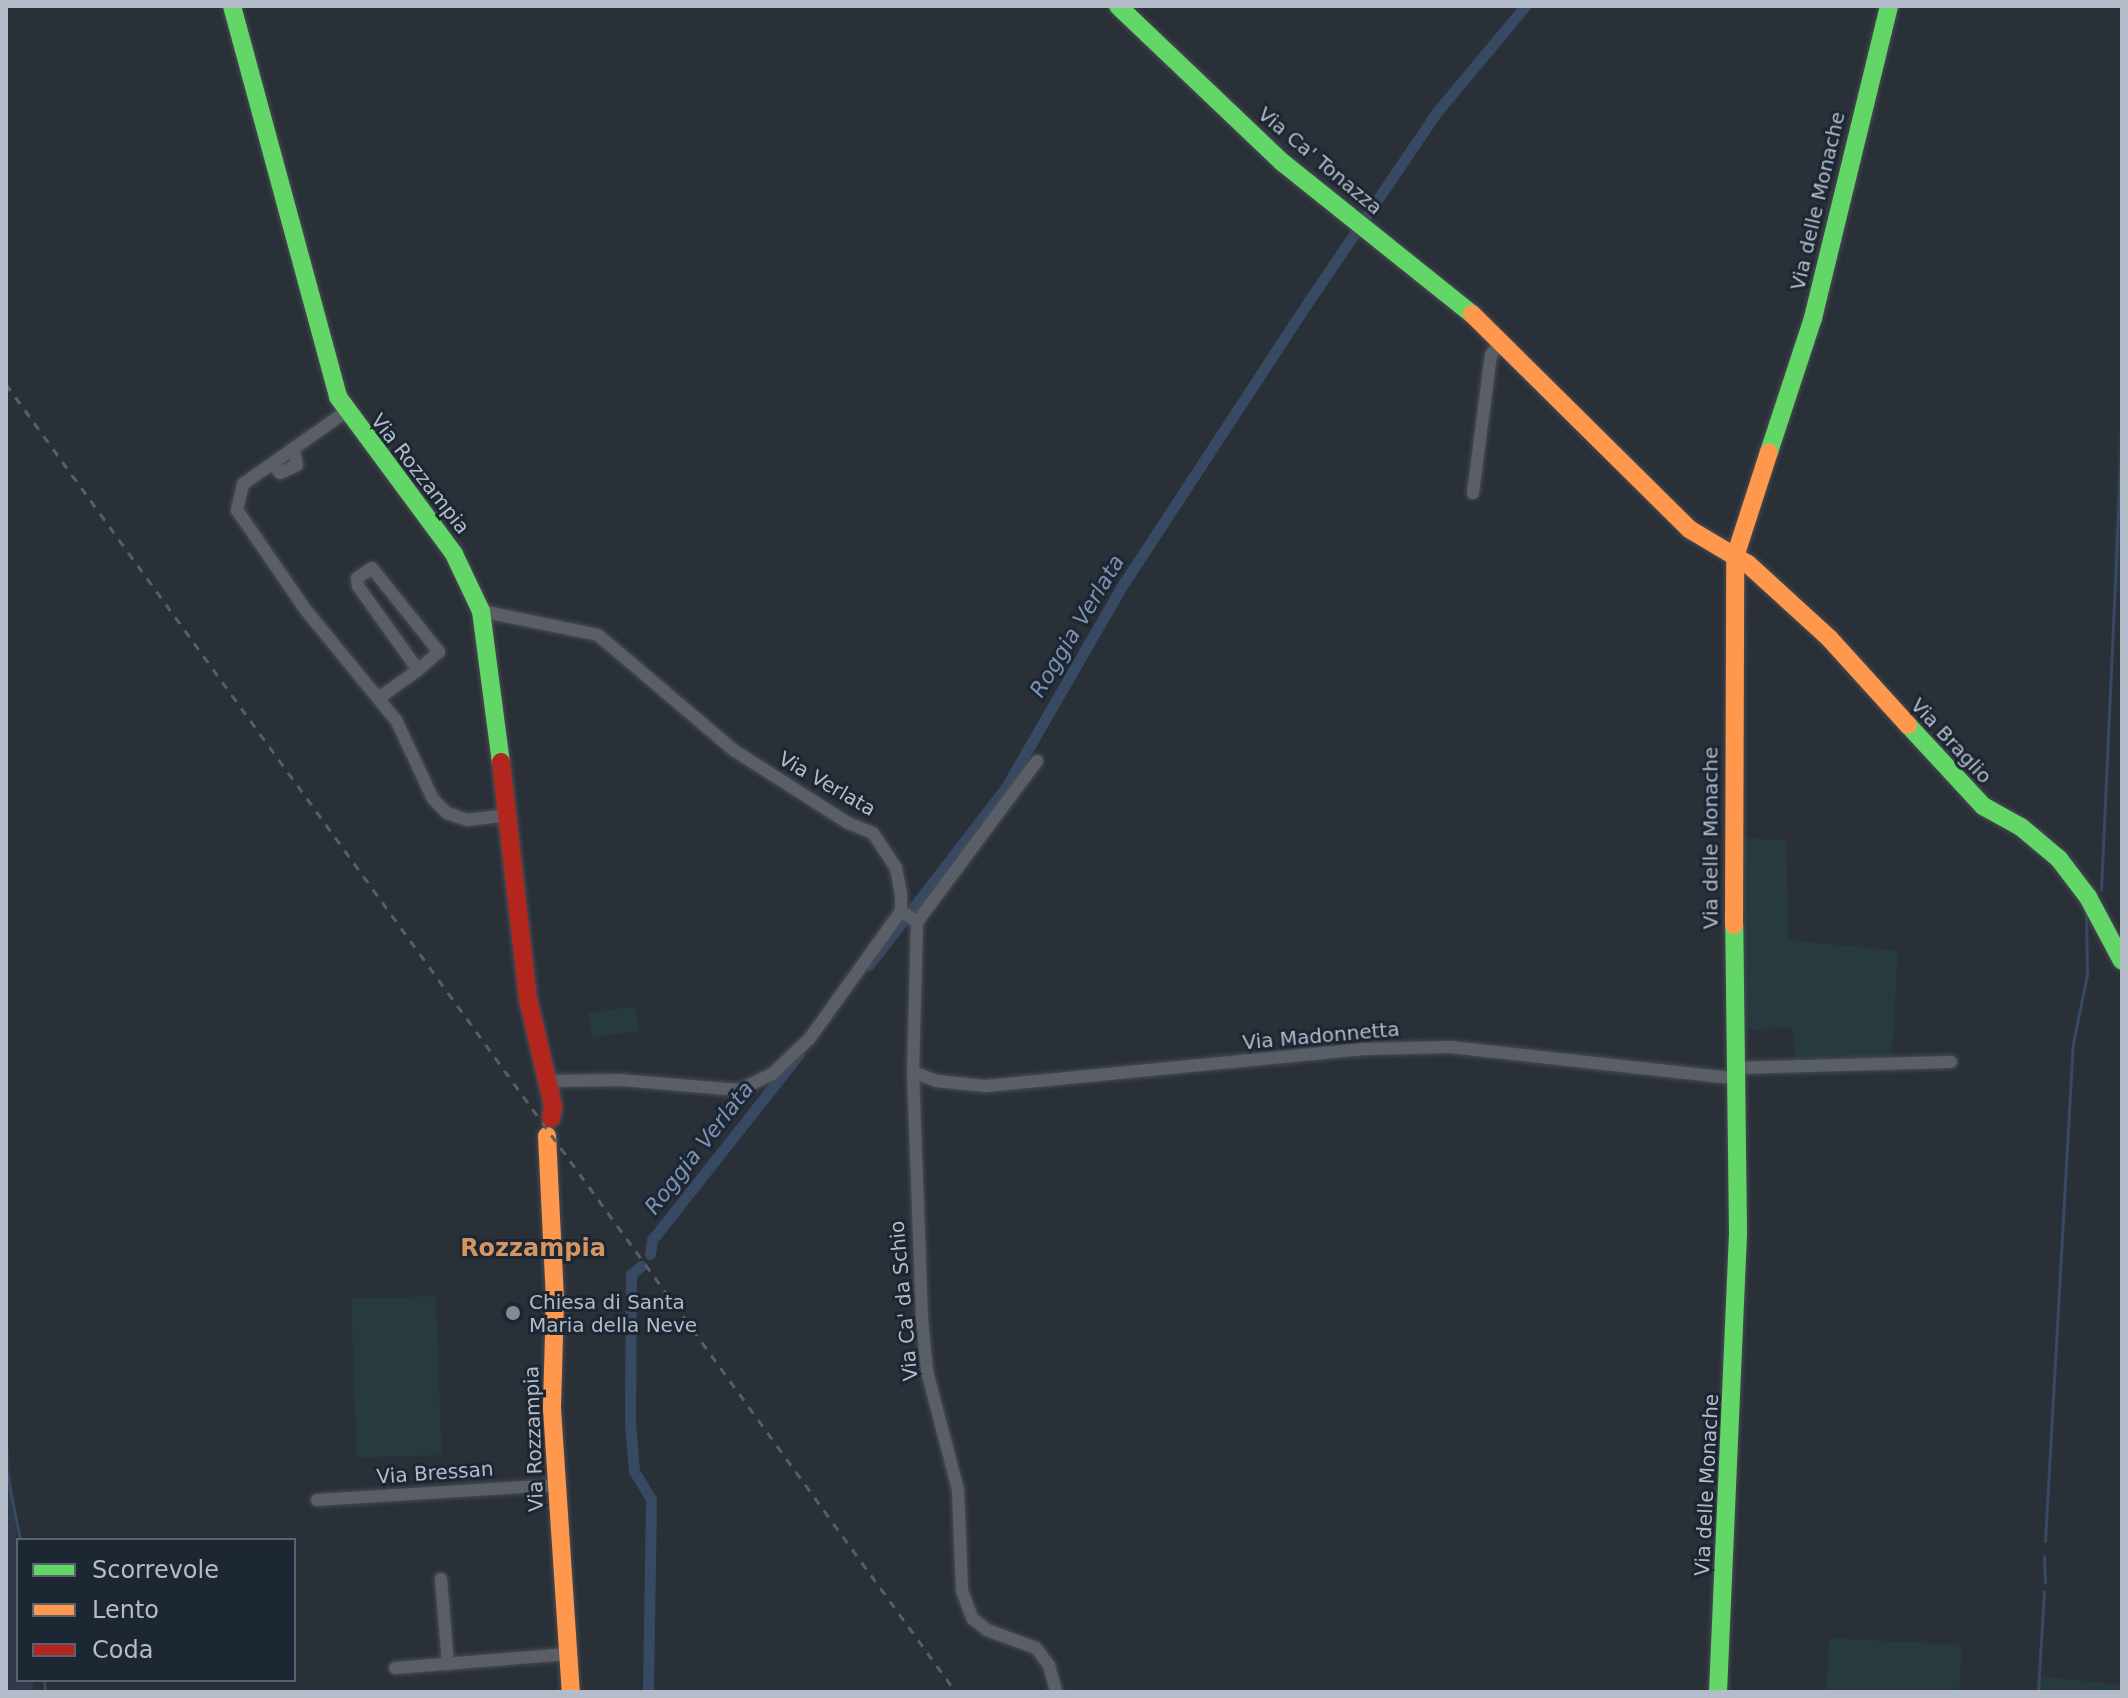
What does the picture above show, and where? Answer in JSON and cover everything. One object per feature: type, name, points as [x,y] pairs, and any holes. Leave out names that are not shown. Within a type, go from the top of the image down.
[{"type":"street","name":"Via Rozzampia","points":[[232,6],[314,320],[344,413],[427,514],[454,554],[481,611],[509,815],[528,999],[547,1081],[556,1485],[571,1692]]},
{"type":"street","name":"Via Ca' Tonazza","points":[[1118,6],[1272,153],[1451,294],[1689,529],[1735,557]]},
{"type":"street","name":"Via delle Monache","points":[[1718,1692],[1738,1232],[1733,1073],[1735,557],[1813,318],[1889,6]]},
{"type":"street","points":[[1473,493],[1491,355],[1500,342]]},
{"type":"street","points":[[344,413],[243,484],[237,510],[329,640],[380,697],[433,799],[447,813],[467,820],[509,815]]},
{"type":"street","name":"Via Braglio","points":[[1735,557],[1830,639],[1983,806],[2021,827],[2059,859],[2088,897],[2122,961]]},
{"type":"street","points":[[380,697],[418,670],[439,652],[372,568],[357,578],[358,586],[418,670]]},
{"type":"street","name":"Via Verlata","points":[[481,611],[598,635],[735,751],[827,810],[873,833],[896,868],[908,916]]},
{"type":"street","points":[[547,1081],[621,1080],[739,1090],[772,1074],[810,1038],[1037,761]]},
{"type":"street","name":"Via Ca' da Schio","points":[[908,916],[923,1331],[930,1384],[958,1490],[962,1591],[980,1625],[1036,1648],[1049,1665],[1056,1692]]},
{"type":"street","name":"Via Madonnetta","points":[[913,1072],[936,1081],[986,1086],[1364,1049],[1450,1047],[1733,1073]]},
{"type":"street","points":[[1733,1073],[1951,1062]]},
{"type":"street","name":"Via Bressan","points":[[317,1500],[556,1485]]},
{"type":"street","points":[[441,1579],[448,1664]]},
{"type":"street","points":[[395,1668],[568,1654]]},
{"type":"shaded area","points":[[6,1420],[17,1538],[16,1682],[32,1682],[34,1692],[6,1692]]},
{"type":"green space","points":[[2118,432],[2122,432],[2122,593],[2113,592]]},
{"type":"green space","points":[[1736,838],[1786,840],[1789,940],[1898,951],[1892,1058],[1796,1059],[1792,1028],[1737,1030]]},
{"type":"green space","points":[[635,1006],[639,1031],[592,1038],[589,1013]]},
{"type":"green space","points":[[436,1296],[442,1455],[357,1458],[351,1299]]},
{"type":"green space","points":[[1829,1638],[1962,1645],[1959,1692],[1826,1692]]},
{"type":"green space","points":[[2037,1676],[2122,1685],[2122,1692],[2036,1692]]},
{"type":"waterway","name":"Roggia Verlata","points":[[869,965],[1006,787],[1124,583],[1436,113],[1525,6]]},
{"type":"waterway","points":[[2101,890],[2122,430]]},
{"type":"waterway","points":[[2045,1541],[2073,1043],[2087,975],[2086,913]]},
{"type":"waterway","name":"Roggia Verlata","points":[[650,1254],[652,1240],[799,1054]]},
{"type":"waterway","name":"Roggia Verlata","points":[[641,1266],[631,1274],[630,1422],[634,1471],[651,1499],[648,1692]]},
{"type":"waterway","points":[[6,1469],[20,1538]]},
{"type":"waterway","points":[[2044,1556],[2045,1582]]},
{"type":"waterway","points":[[2038,1692],[2044,1591]]},
{"type":"waterway","points":[[44,1682],[45,1692]]},
{"type":"railway","points":[[6,384],[956,1692]]},
{"type":"traffic: fast","points":[[232,6],[338,397],[454,554],[481,611],[501,762]]},
{"type":"traffic: fast","points":[[1118,6],[1282,162],[1472,314]]},
{"type":"traffic: fast","points":[[1769,452],[1813,318],[1889,6]]},
{"type":"traffic: fast","points":[[1908,725],[1983,806],[2021,827],[2059,859],[2088,897],[2122,961]]},
{"type":"traffic: fast","points":[[1718,1692],[1738,1232],[1734,925]]},
{"type":"traffic: slow","points":[[1472,314],[1689,529],[1748,564],[1830,639],[1908,725]]},
{"type":"traffic: slow","points":[[1734,925],[1735,557],[1769,452]]},
{"type":"traffic: slow","points":[[547,1136],[555,1299],[552,1409],[571,1692]]},
{"type":"traffic: jam","points":[[501,762],[528,999],[553,1106],[551,1118]]},
{"type":"place","name":"Chiesa di Santa Maria della Neve","points":[[513,1313]]},
{"type":"district","name":"Rozzampia","points":[[533,1249]]}]
